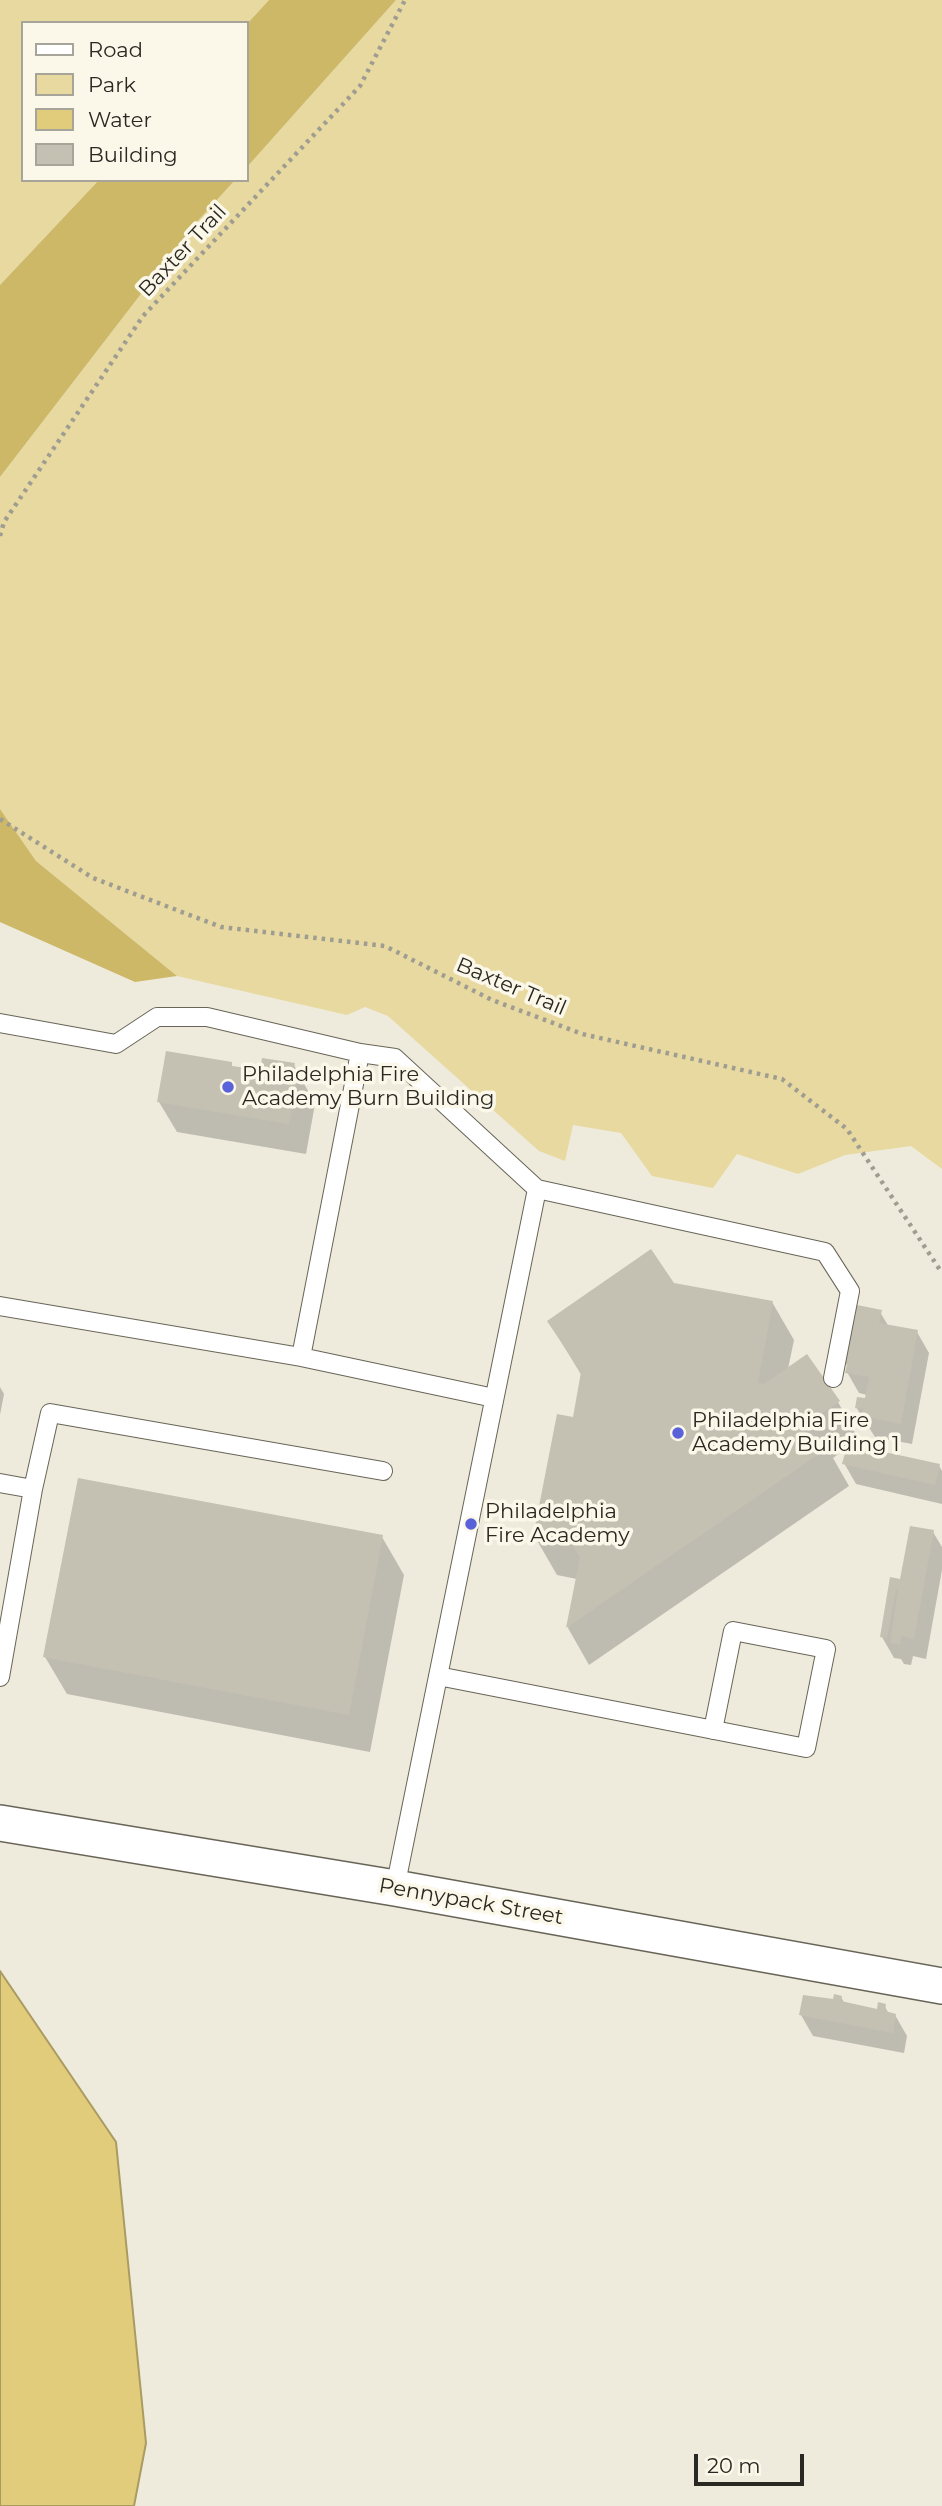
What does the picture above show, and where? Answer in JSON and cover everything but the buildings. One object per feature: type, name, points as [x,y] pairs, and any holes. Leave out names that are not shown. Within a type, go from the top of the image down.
[{"type":"street","name":"Pennypack Street","points":[[0,1823],[395,1888],[942,1986]]},
{"type":"lane","points":[[0,1023],[116,1044],[158,1017],[207,1017],[395,1059],[537,1189],[825,1252],[850,1291],[833,1378]]},
{"type":"lane","points":[[301,1357],[360,1053]]},
{"type":"lane","points":[[395,1888],[537,1189]]},
{"type":"lane","points":[[0,1306],[301,1357],[494,1398]]},
{"type":"lane","points":[[0,1677],[33,1489],[50,1413],[383,1471]]},
{"type":"lane","points":[[0,1483],[33,1489]]},
{"type":"lane","points":[[438,1676],[713,1730],[806,1748],[826,1649],[733,1631],[713,1730]]},
{"type":"path","name":"Baxter Trail","points":[[0,536],[4,522],[143,316],[360,86],[405,0]]},
{"type":"path","name":"Baxter Trail","points":[[0,819],[93,878],[221,927],[385,946],[492,1000],[582,1034],[782,1079],[847,1129],[942,1273]]},
{"type":"green space","points":[[0,0],[269,0],[248,23],[21,21],[21,182],[97,182],[0,285]]},
{"type":"green space","points":[[396,0],[942,0],[942,1169],[911,1146],[845,1155],[798,1174],[737,1154],[713,1188],[652,1176],[621,1133],[573,1125],[565,1161],[539,1151],[388,1016],[365,1007],[347,1015],[177,976],[36,861],[0,809],[0,477],[194,225],[233,182],[248,182],[248,166]]},
{"type":"shaded area","points":[[269,0],[396,0],[248,166],[248,23]]},
{"type":"shaded area","points":[[97,182],[233,182],[194,225],[0,477],[0,285]]},
{"type":"shaded area","points":[[0,809],[36,861],[177,976],[135,982],[0,922]]},
{"type":"water","points":[[0,1971],[116,2142],[146,2443],[134,2506],[0,2506]]},
{"type":"place","name":"Philadelphia Fire Academy Burn Building","points":[[228,1087]]},
{"type":"place","name":"Philadelphia Fire Academy Building 1","points":[[678,1433]]},
{"type":"place","name":"Philadelphia Fire Academy","points":[[471,1524]]}]
